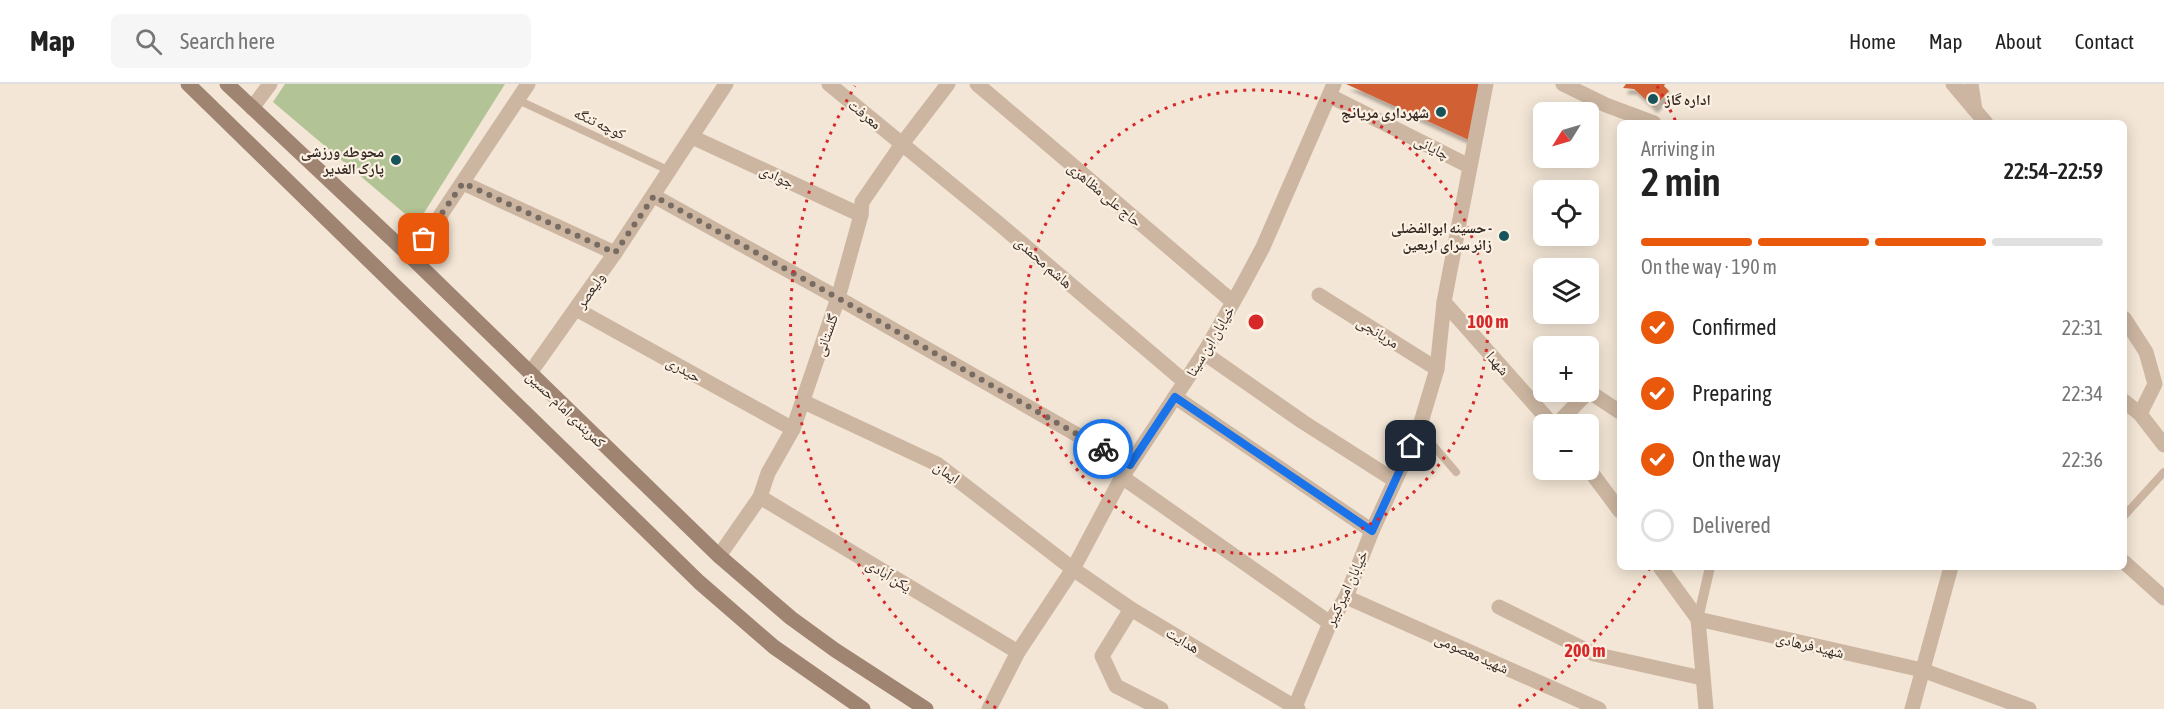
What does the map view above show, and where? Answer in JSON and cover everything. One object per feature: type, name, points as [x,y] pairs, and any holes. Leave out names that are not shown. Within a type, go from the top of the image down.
[{"type":"main road","name":"کمربندی امام حسین","points":[[188,84],[699,582],[774,647],[863,709]]},
{"type":"main road","name":"کمربندی امام حسین","points":[[227,84],[412,258],[719,556],[791,618],[879,681],[926,709]]},
{"type":"street","points":[[252,108],[270,84]]},
{"type":"street","points":[[412,258],[528,84]]},
{"type":"street","name":"ولیعصر","points":[[530,373],[654,196],[726,84]]},
{"type":"street","name":"معرفت","points":[[829,84],[902,144]]},
{"type":"street","name":"حاج علی مظاهری","points":[[977,84],[1233,302]]},
{"type":"street","name":"خیابان امیرکبیر","points":[[1296,709],[1330,623],[1346,597],[1394,480],[1419,429],[1437,369],[1444,302],[1486,84]]},
{"type":"street","points":[[1563,84],[1605,105],[1646,120]]},
{"type":"street","points":[[1953,84],[1983,120]]},
{"type":"street","points":[[1971,84],[1975,110]]},
{"type":"street","name":"گلستانی","points":[[719,556],[760,497],[768,473],[793,429],[804,402],[838,298],[861,215],[862,202],[941,86]]},
{"type":"street","name":"خیابان ابن سینا","points":[[989,709],[1018,652],[1073,569],[1126,471],[1204,353],[1233,302],[1263,247],[1332,90]]},
{"type":"street","name":"چایانی","points":[[1332,90],[1469,166]]},
{"type":"street","name":"جوادی","points":[[692,136],[861,215]]},
{"type":"street","name":"هاشم محمدی","points":[[902,144],[1185,382]]},
{"type":"street","points":[[463,183],[615,253]]},
{"type":"street","points":[[654,196],[838,298],[1126,471],[1330,623]]},
{"type":"street","name":"مریانجی","points":[[1319,295],[1437,369]]},
{"type":"street","name":"شهدا","points":[[1444,302],[1543,414]]},
{"type":"street","name":"حیدری","points":[[576,309],[793,429]]},
{"type":"street","points":[[2127,323],[2146,352],[2156,384],[2140,414]]},
{"type":"street","points":[[1204,353],[1303,422],[1394,480]]},
{"type":"street","points":[[1175,397],[1372,531]]},
{"type":"street","points":[[1599,398],[1617,410]]},
{"type":"street","name":"ایمان","points":[[804,402],[937,464],[1073,569]]},
{"type":"street","points":[[1566,414],[1578,402]]},
{"type":"street","points":[[2127,403],[2140,414],[2164,446]]},
{"type":"street","points":[[1597,480],[1617,507]]},
{"type":"street","name":"یکن آبادی","points":[[760,497],[1018,652]]},
{"type":"street","points":[[2127,565],[2164,598]]},
{"type":"street","name":"هدایت","points":[[1073,569],[1131,609],[1296,709]]},
{"type":"street","points":[[1662,570],[1698,619]]},
{"type":"street","points":[[1706,709],[1698,619],[1709,570]]},
{"type":"street","points":[[1912,709],[1950,570]]},
{"type":"street","name":"شهید معصومی","points":[[1346,597],[1599,709]]},
{"type":"street","points":[[1498,607],[1594,654],[1702,678]]},
{"type":"street","points":[[1131,609],[1102,656],[1116,686],[1161,709]]},
{"type":"street","name":"شهید فرهادی","points":[[1698,619],[1922,670],[2029,709]]},
{"type":"lane","name":"کوچه تنگه","points":[[518,100],[670,171]]},
{"type":"lane","points":[[1419,429],[1456,472]]},
{"type":"lane","points":[[2127,513],[2164,472]]},
{"type":"green space","points":[[285,84],[505,84],[417,224],[273,102]]},
{"type":"building","name":"شهرداری مریانج","points":[[1346,84],[1481,84],[1469,140]]},
{"type":"building","name":"اداره گاز","points":[[1626,84],[1665,84],[1664,86],[1669,91],[1654,107],[1634,89],[1623,88]]},
{"type":"way so far","points":[[424,239],[463,183],[615,253],[654,196],[1103,449]]},
{"type":"place","name":"اداره گاز","points":[[1653,99]]},
{"type":"place","name":"شهرداری مریانج","points":[[1441,112]]},
{"type":"place","name":"محوطه ورزشی پارک الغدیر","points":[[396,160]]},
{"type":"place","name":"حسینه ابوالفضلی - زائر سرای اربعین","points":[[1504,236]]},
{"type":"route","points":[[1103,449],[1130,465],[1175,397],[1372,531],[1411,446]]}]
